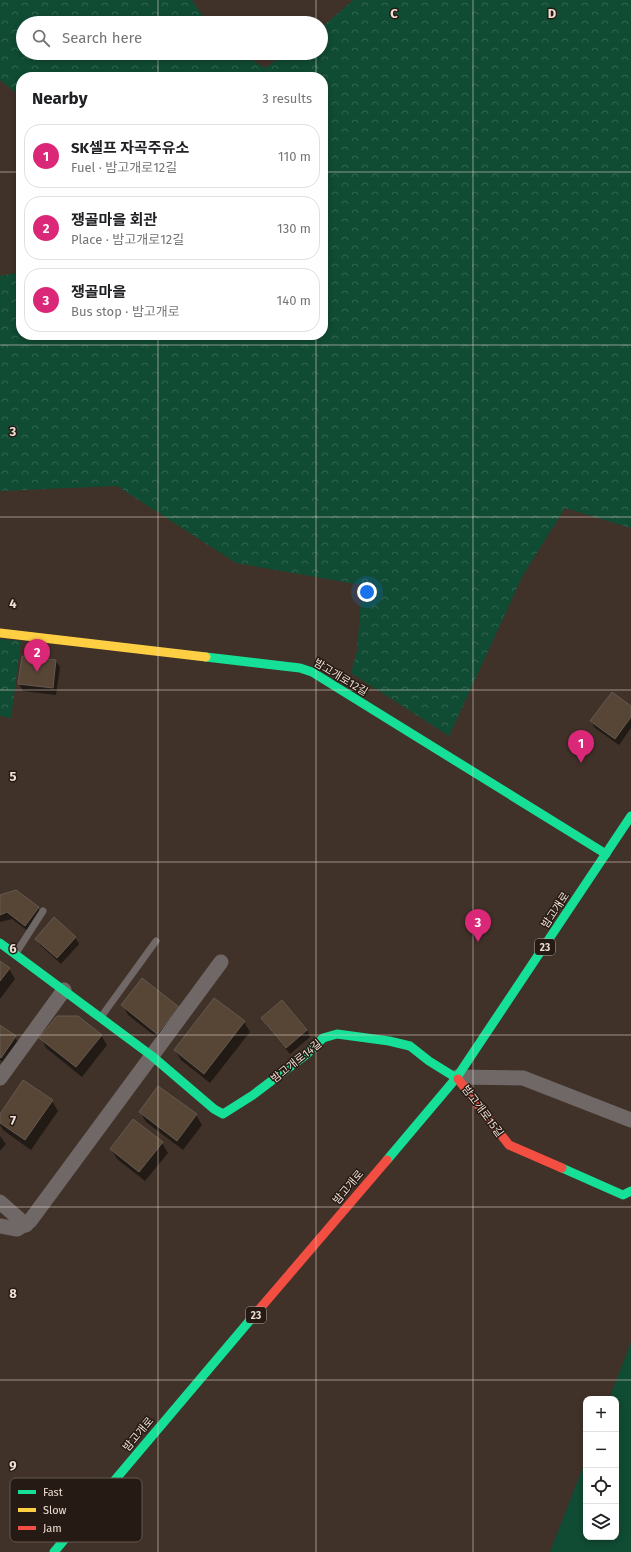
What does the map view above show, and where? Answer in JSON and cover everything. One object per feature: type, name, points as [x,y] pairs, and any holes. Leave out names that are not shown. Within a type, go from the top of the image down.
[{"type":"street","name":"밤고개로12길","points":[[0,633],[300,668],[312,672],[606,854]]},
{"type":"street","name":"밤고개로","points":[[117,1478],[457,1077],[631,816]]},
{"type":"street","name":"밤고개로14길","points":[[0,942],[152,1056],[214,1109],[223,1114],[254,1096],[307,1054],[324,1038],[337,1034],[389,1041],[410,1046],[429,1061],[457,1077]]},
{"type":"street","points":[[0,1226],[17,1229],[30,1222],[221,962]]},
{"type":"street","points":[[0,1078],[64,990]]},
{"type":"street","name":"밤고개로15길","points":[[457,1077],[523,1078],[631,1120]]},
{"type":"street","name":"밤고개로15길","points":[[457,1077],[509,1145],[628,1194]]},
{"type":"street","points":[[0,1202],[26,1225]]},
{"type":"street","name":"밤고개로","points":[[54,1552],[62,1542]]},
{"type":"lane","points":[[16,954],[43,911]]},
{"type":"lane","points":[[100,1017],[156,941]]},
{"type":"green space","points":[[0,0],[192,0],[203,16],[16,16],[16,60],[252,60],[265,68],[276,60],[328,60],[328,22],[353,0],[631,0],[631,528],[565,508],[523,575],[449,736],[351,673],[357,651],[362,585],[236,563],[117,486],[0,491],[0,276],[16,273],[16,340],[328,340],[328,72],[16,72],[16,93],[0,80]]},
{"type":"green space","points":[[0,639],[21,641],[11,718],[0,716]]},
{"type":"green space","points":[[631,1342],[631,1552],[550,1552],[583,1467],[583,1540],[619,1540],[619,1396],[610,1396]]},
{"type":"building","points":[[22,656],[56,660],[53,688],[18,684]]},
{"type":"building","points":[[612,692],[631,706],[631,717],[615,739],[590,721]]},
{"type":"building","points":[[16,890],[39,907],[25,926],[7,912],[0,915],[0,895]]},
{"type":"building","points":[[54,917],[76,937],[57,958],[35,939]]},
{"type":"building","points":[[0,961],[10,968],[0,981]]},
{"type":"building","points":[[142,978],[179,1007],[157,1034],[121,1005]]},
{"type":"building","points":[[214,998],[245,1021],[204,1074],[174,1050]]},
{"type":"building","points":[[282,1000],[307,1030],[286,1048],[261,1018]]},
{"type":"building","points":[[57,1016],[78,1016],[102,1035],[76,1067],[39,1038]]},
{"type":"building","points":[[0,1025],[16,1036],[1,1058],[0,1057]]},
{"type":"building","points":[[23,1080],[53,1100],[25,1140],[0,1123],[0,1114]]},
{"type":"building","points":[[158,1086],[197,1114],[177,1141],[139,1112]]},
{"type":"building","points":[[133,1119],[163,1142],[139,1172],[110,1149]]},
{"type":"traffic: fast","points":[[206,657],[300,668],[312,672],[606,854]]},
{"type":"traffic: fast","points":[[387,1160],[457,1077],[631,816]]},
{"type":"traffic: fast","points":[[0,943],[152,1056],[214,1109],[223,1114],[253,1095],[307,1054],[323,1038],[337,1034],[389,1041],[410,1046],[429,1061],[458,1079]]},
{"type":"traffic: fast","points":[[562,1168],[623,1195],[631,1191]]},
{"type":"traffic: fast","points":[[117,1478],[251,1319]]},
{"type":"traffic: fast","points":[[54,1552],[62,1542]]},
{"type":"traffic: slow","points":[[0,633],[206,657]]},
{"type":"traffic: jam","points":[[458,1079],[509,1145],[562,1168]]},
{"type":"traffic: jam","points":[[251,1319],[387,1160]]},
{"type":"place","name":"쟁골마을 회관","points":[[37,672]]},
{"type":"place","name":"SK셀프 자곡주유소","points":[[581,763]]},
{"type":"place","name":"쟁골마을","points":[[478,942]]}]
